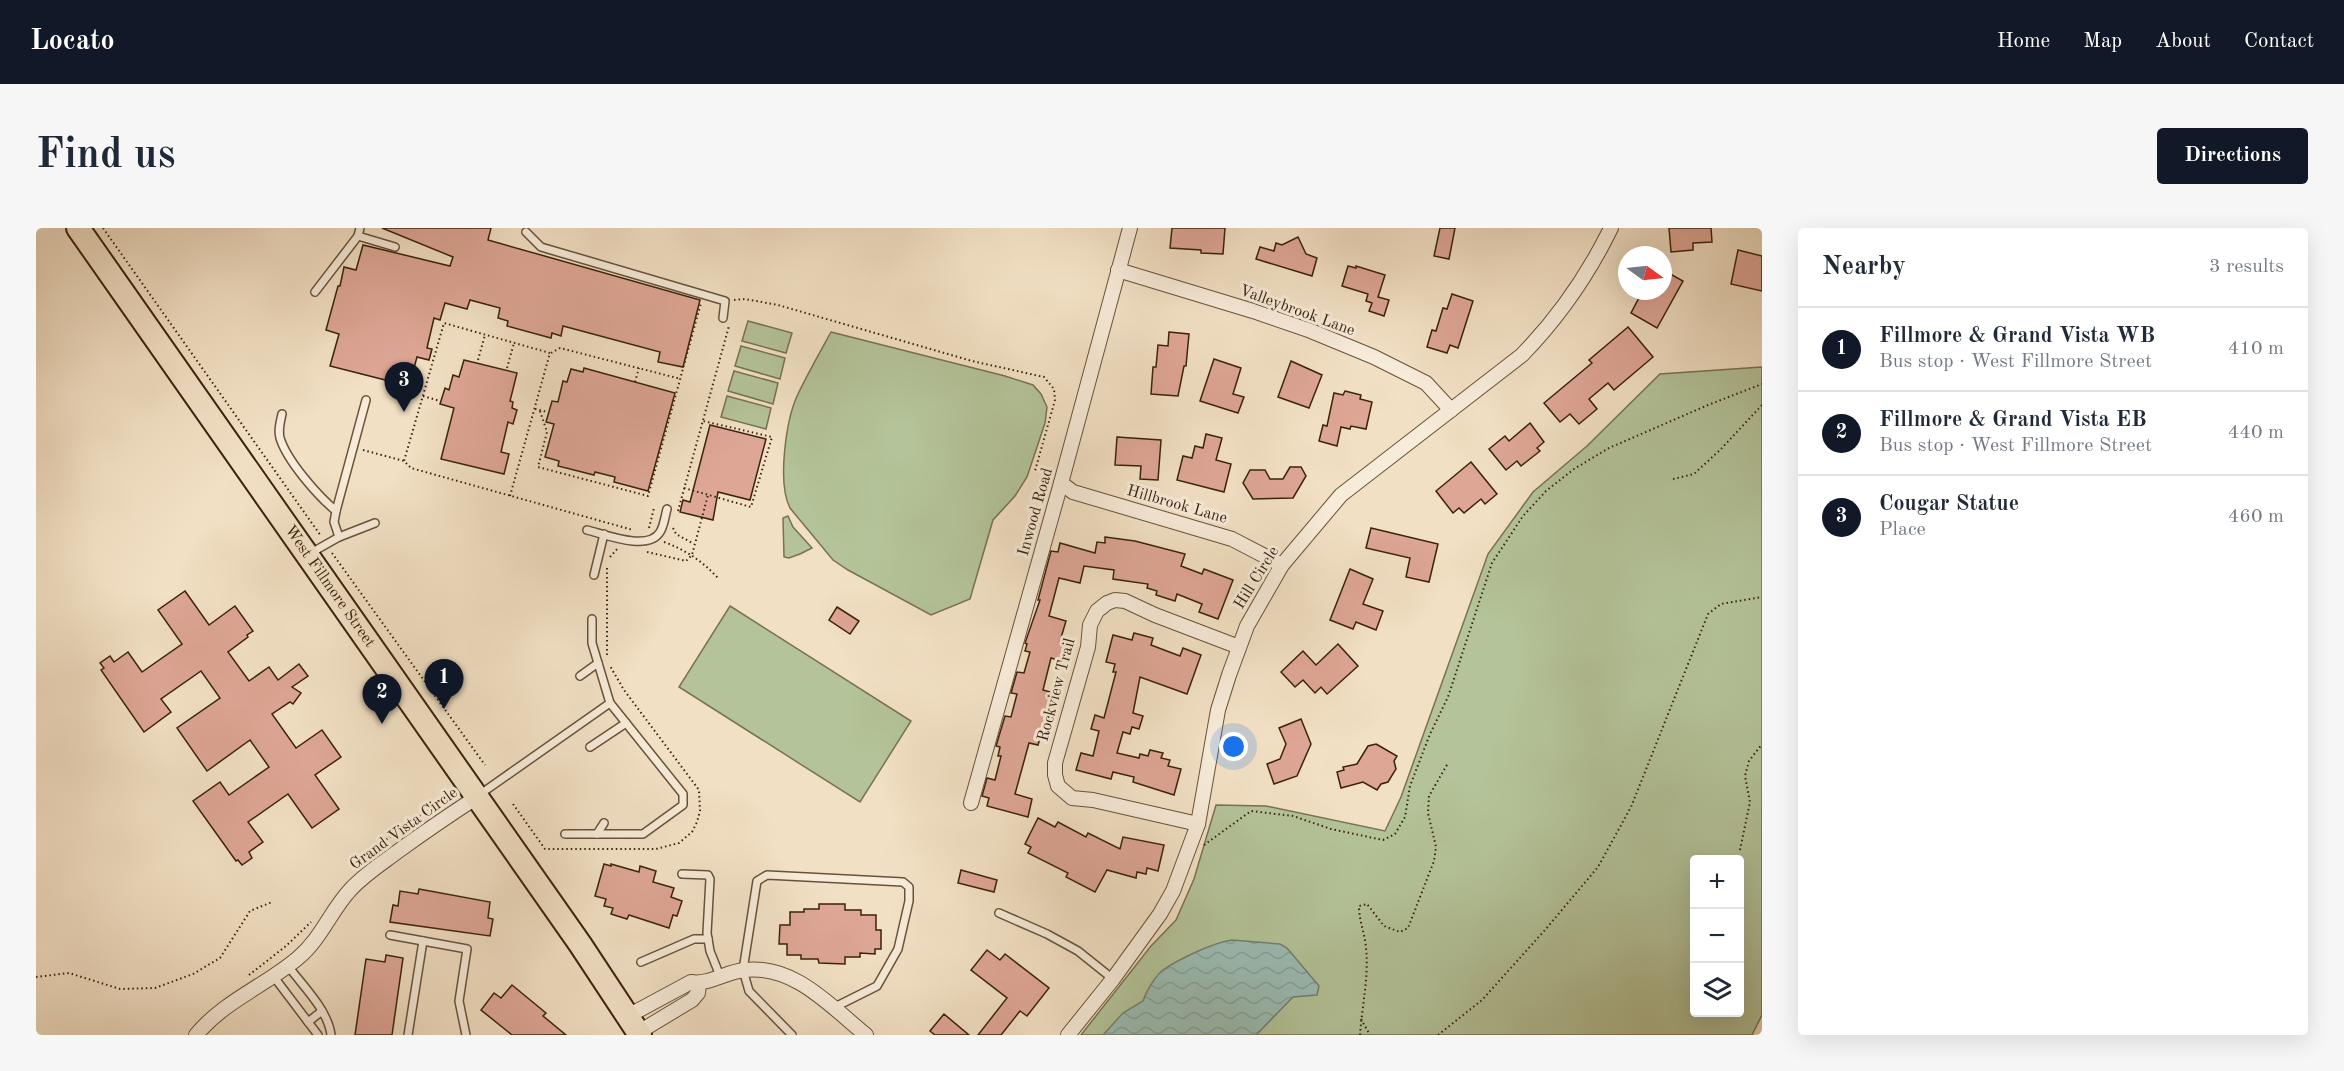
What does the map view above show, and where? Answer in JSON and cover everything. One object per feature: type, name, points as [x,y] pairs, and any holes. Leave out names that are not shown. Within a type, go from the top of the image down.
[{"type":"main road","name":"West Fillmore Street","points":[[78,228],[477,796],[636,1028]]},
{"type":"street","name":"Inwood Road","points":[[971,803],[1130,228]]},
{"type":"street","name":"Hill Circle","points":[[1068,1035],[1113,979],[1160,914],[1173,891],[1189,854],[1198,824],[1218,710],[1239,647],[1262,597],[1282,565],[1341,495],[1513,362],[1541,336],[1567,303],[1606,230]]},
{"type":"street","name":"Valleybrook Lane","points":[[1118,270],[1253,311],[1311,331],[1374,357],[1426,383],[1451,410]]},
{"type":"street","name":"Hillbrook Lane","points":[[1061,483],[1073,492],[1232,539],[1282,565]]},
{"type":"street","name":"Rockview Trail","points":[[1198,824],[1072,798],[1058,786],[1055,763],[1088,647],[1090,626],[1097,611],[1107,603],[1115,600],[1125,601],[1239,647]]},
{"type":"street","name":"Grand Vista Circle","points":[[196,1035],[215,1014],[274,977],[314,943],[335,908],[364,875],[477,796]]},
{"type":"street","points":[[636,1028],[692,1000],[698,993],[699,983],[731,971],[743,970],[769,971],[805,984],[866,1035]]},
{"type":"lane","points":[[315,292],[358,236],[360,228]]},
{"type":"lane","points":[[526,232],[541,247],[725,301],[726,320]]},
{"type":"lane","points":[[358,236],[395,247]]},
{"type":"lane","points":[[339,537],[334,522],[336,511],[366,400]]},
{"type":"lane","points":[[282,414],[279,428],[284,447],[317,495],[336,511]]},
{"type":"lane","points":[[587,530],[629,541],[643,542],[653,539],[660,532],[667,509]]},
{"type":"lane","points":[[307,555],[339,537],[375,523]]},
{"type":"lane","points":[[594,575],[604,534]]},
{"type":"lane","points":[[565,834],[643,834],[683,805],[683,794],[610,703],[592,643],[592,619]]},
{"type":"lane","points":[[580,676],[598,663]]},
{"type":"lane","points":[[477,796],[610,703]]},
{"type":"lane","points":[[590,747],[626,723]]},
{"type":"lane","points":[[597,834],[604,823]]},
{"type":"lane","points":[[681,874],[708,875],[711,888],[708,939],[720,976]]},
{"type":"lane","points":[[792,1035],[749,991],[743,970],[757,881],[768,875],[903,882],[909,887],[909,901],[898,950],[877,986],[833,1008]]},
{"type":"lane","points":[[999,913],[1047,934],[1078,951],[1113,979]]},
{"type":"lane","points":[[390,935],[467,949],[459,1001],[466,1035]]},
{"type":"lane","points":[[641,962],[694,939],[708,939]]},
{"type":"lane","points":[[408,1035],[423,941]]},
{"type":"lane","points":[[288,966],[322,1011],[330,1027],[331,1035]]},
{"type":"lane","points":[[274,977],[318,1035]]},
{"type":"lane","points":[[308,1022],[322,1011]]},
{"type":"path","points":[[103,228],[484,765]]},
{"type":"path","points":[[540,411],[547,432],[538,467],[648,496],[701,307],[701,294]]},
{"type":"path","points":[[725,301],[745,299],[778,305],[972,361],[1044,377],[1054,389],[1055,400],[1035,471]]},
{"type":"path","points":[[694,544],[676,534],[673,528],[704,421],[726,320]]},
{"type":"path","points":[[404,461],[444,323],[550,353],[560,348],[681,379]]},
{"type":"path","points":[[478,360],[485,335]]},
{"type":"path","points":[[507,368],[514,343]]},
{"type":"path","points":[[510,496],[550,353]]},
{"type":"path","points":[[635,382],[639,368]]},
{"type":"path","points":[[1189,854],[1251,811],[1293,816],[1331,829],[1383,840],[1395,834],[1405,817],[1410,786],[1430,734],[1448,698],[1492,563],[1523,516],[1546,490],[1574,469],[1609,448],[1762,384]]},
{"type":"path","points":[[423,396],[440,401]]},
{"type":"path","points":[[1673,479],[1694,474],[1762,405]]},
{"type":"path","points":[[535,409],[548,412]]},
{"type":"path","points":[[684,488],[751,507],[772,437],[704,421]]},
{"type":"path","points":[[363,450],[404,461],[411,468],[642,532],[650,527],[654,508]]},
{"type":"path","points":[[644,551],[686,561],[692,555],[708,495]]},
{"type":"path","points":[[653,539],[684,549],[707,566],[718,578]]},
{"type":"path","points":[[513,804],[545,849],[656,849],[679,843],[692,832],[697,822],[700,811],[699,790],[624,690],[609,664],[606,638],[608,560],[617,549],[624,547]]},
{"type":"path","points":[[1437,1035],[1482,1000],[1598,867],[1631,807],[1708,614],[1720,604],[1762,597]]},
{"type":"path","points":[[1740,850],[1750,802],[1745,776],[1749,761],[1762,744]]},
{"type":"path","points":[[1360,1035],[1366,981],[1366,947],[1359,919],[1359,906],[1367,904],[1384,926],[1400,932],[1408,928],[1434,861],[1436,847],[1428,813],[1430,796],[1448,764]]},
{"type":"path","points":[[362,862],[378,845],[436,804]]},
{"type":"path","points":[[36,978],[69,973],[120,989],[155,988],[193,974],[220,958],[250,911],[272,902]]},
{"type":"path","points":[[244,978],[286,946],[311,922]]},
{"type":"path","points":[[1361,1019],[1370,1035]]},
{"type":"green space","points":[[748,321],[792,333],[786,353],[742,341]]},
{"type":"green space","points":[[831,332],[1005,376],[1033,385],[1041,394],[1047,407],[1045,423],[1027,477],[1015,496],[993,520],[970,599],[931,615],[833,560],[790,508],[786,497],[784,468],[790,419],[798,394]]},
{"type":"green space","points":[[741,346],[785,358],[780,379],[735,366]]},
{"type":"green space","points":[[1762,367],[1762,1015],[1752,1035],[1081,1035],[1151,946],[1176,920],[1194,879],[1216,805],[1266,806],[1385,831],[1401,797],[1488,554],[1533,492],[1587,446],[1660,374]]},
{"type":"green space","points":[[734,371],[778,383],[773,404],[728,391]]},
{"type":"green space","points":[[727,396],[771,408],[766,429],[721,417]]},
{"type":"green space","points":[[788,516],[793,527],[812,548],[789,558],[784,557],[783,518]]},
{"type":"green space","points":[[730,606],[911,721],[860,802],[679,687]]},
{"type":"water","points":[[1232,940],[1280,944],[1287,948],[1319,986],[1317,995],[1293,997],[1256,1035],[1103,1035],[1123,1013],[1143,1001],[1151,984],[1163,970],[1196,952]]},
{"type":"building","points":[[382,228],[491,228],[488,240],[700,300],[683,367],[658,362],[660,352],[563,326],[561,336],[552,333],[551,338],[507,326],[508,321],[498,318],[500,308],[470,300],[467,309],[445,303],[440,320],[434,318],[427,348],[432,349],[429,360],[417,357],[409,386],[330,366],[339,334],[326,330],[338,286],[340,286],[344,267],[356,270],[363,245],[450,266],[453,257]]},
{"type":"building","points":[[1172,228],[1225,228],[1223,254],[1170,248]]},
{"type":"building","points":[[1440,228],[1455,228],[1449,259],[1434,256]]},
{"type":"building","points":[[1669,228],[1711,228],[1712,242],[1693,243],[1693,250],[1672,252]]},
{"type":"building","points":[[1298,237],[1306,254],[1317,258],[1312,276],[1256,259],[1260,247],[1274,251],[1276,243],[1282,245]]},
{"type":"building","points":[[1738,250],[1762,256],[1762,291],[1731,284]]},
{"type":"building","points":[[1348,266],[1356,268],[1356,266],[1385,275],[1378,297],[1389,300],[1384,316],[1369,311],[1372,303],[1366,301],[1368,294],[1342,286]]},
{"type":"building","points":[[1672,275],[1683,281],[1657,328],[1631,313],[1638,300],[1672,300]]},
{"type":"building","points":[[1452,294],[1473,301],[1458,348],[1450,345],[1447,353],[1427,347],[1432,330],[1436,331],[1443,308],[1447,309]]},
{"type":"building","points":[[1628,327],[1653,357],[1614,390],[1608,383],[1589,399],[1597,409],[1579,424],[1570,414],[1560,422],[1544,403],[1592,363],[1589,360]]},
{"type":"building","points":[[1169,332],[1189,334],[1186,366],[1184,366],[1178,396],[1151,394],[1153,367],[1156,367],[1158,345],[1168,346]]},
{"type":"building","points":[[1214,359],[1241,368],[1233,394],[1244,397],[1238,413],[1200,401]]},
{"type":"building","points":[[464,360],[517,373],[510,401],[513,402],[512,408],[517,410],[513,424],[508,422],[501,452],[509,454],[504,474],[441,459],[454,408],[440,404],[445,388],[449,390],[453,375],[459,377]]},
{"type":"building","points":[[1291,361],[1322,375],[1309,408],[1278,397]]},
{"type":"building","points":[[584,368],[675,393],[648,491],[614,482],[615,477],[595,472],[594,475],[558,466],[559,461],[545,457],[554,424],[546,422],[552,401],[558,402],[563,381],[567,382],[571,369],[583,372]]},
{"type":"building","points":[[1345,391],[1361,395],[1360,399],[1372,402],[1366,429],[1341,427],[1337,446],[1319,441],[1323,425],[1327,426],[1334,393],[1343,395]]},
{"type":"building","points":[[1530,423],[1544,442],[1537,448],[1540,451],[1521,466],[1517,461],[1506,470],[1489,449],[1505,436],[1509,441]]},
{"type":"building","points":[[710,425],[766,439],[750,500],[718,492],[713,520],[680,512],[683,500],[690,502]]},
{"type":"building","points":[[1206,434],[1222,438],[1216,460],[1231,464],[1224,492],[1177,480],[1183,456],[1192,458],[1195,446],[1203,448]]},
{"type":"building","points":[[1117,437],[1161,440],[1158,480],[1140,479],[1141,466],[1115,465]]},
{"type":"building","points":[[1471,462],[1497,494],[1485,504],[1481,499],[1464,513],[1459,508],[1453,513],[1436,491]]},
{"type":"building","points":[[1290,467],[1301,467],[1306,476],[1293,498],[1253,499],[1243,483],[1250,470],[1265,470],[1270,479],[1283,479]]},
{"type":"building","points":[[1371,528],[1438,544],[1429,582],[1406,577],[1410,558],[1366,548]]},
{"type":"building","points":[[1105,537],[1135,541],[1185,554],[1181,566],[1202,574],[1204,569],[1233,580],[1218,619],[1199,612],[1202,604],[1177,594],[1175,601],[1156,595],[1157,591],[1147,588],[1148,584],[1113,579],[1114,570],[1084,566],[1080,583],[1059,578],[1049,616],[1066,621],[1060,641],[1066,643],[1061,661],[1051,658],[1043,690],[1054,693],[1049,712],[1047,712],[1038,745],[1029,743],[1015,794],[1032,799],[1028,817],[987,806],[989,798],[982,796],[987,778],[995,780],[1001,756],[998,756],[1000,747],[996,746],[1005,716],[1011,717],[1017,694],[1011,693],[1017,672],[1024,673],[1030,652],[1025,651],[1027,644],[1025,643],[1040,600],[1038,600],[1051,551],[1058,552],[1060,543],[1095,553],[1097,542],[1105,543]]},
{"type":"building","points":[[1350,569],[1373,579],[1363,604],[1383,611],[1376,630],[1356,622],[1353,629],[1330,620]]},
{"type":"building","points":[[185,591],[209,625],[235,606],[253,631],[228,652],[249,681],[269,667],[278,680],[299,664],[308,676],[292,687],[301,693],[293,704],[290,702],[272,714],[296,748],[322,730],[341,757],[315,775],[339,809],[312,828],[288,794],[248,822],[263,842],[249,852],[252,858],[242,865],[238,860],[236,861],[193,801],[220,782],[229,795],[269,767],[250,740],[207,771],[177,728],[220,698],[201,671],[161,699],[171,712],[144,732],[101,670],[104,668],[100,663],[110,656],[114,662],[128,652],[142,672],[182,644],[158,610]]},
{"type":"building","points":[[837,607],[859,621],[850,634],[829,620]]},
{"type":"building","points":[[1134,633],[1153,638],[1151,645],[1180,656],[1183,648],[1201,655],[1187,694],[1140,677],[1133,713],[1143,716],[1139,729],[1132,727],[1130,734],[1123,732],[1117,753],[1139,758],[1140,754],[1148,756],[1150,750],[1163,753],[1161,758],[1170,760],[1168,766],[1181,769],[1174,795],[1133,782],[1134,777],[1113,772],[1111,779],[1076,770],[1081,753],[1093,756],[1099,731],[1091,729],[1095,715],[1104,718],[1116,672],[1113,672],[1115,664],[1106,662],[1113,635],[1132,640]]},
{"type":"building","points":[[1338,644],[1358,666],[1327,694],[1321,687],[1315,693],[1303,680],[1295,687],[1281,672],[1303,651],[1316,665]]},
{"type":"building","points":[[1301,719],[1311,744],[1297,776],[1274,784],[1267,764],[1280,759],[1286,744],[1279,728]]},
{"type":"building","points":[[1376,744],[1397,756],[1394,761],[1396,769],[1388,782],[1381,784],[1377,790],[1363,782],[1341,788],[1337,772],[1344,770],[1343,767],[1357,764],[1368,746]]},
{"type":"building","points":[[1038,818],[1055,827],[1058,822],[1086,837],[1088,833],[1120,849],[1123,837],[1164,845],[1158,871],[1147,868],[1146,874],[1137,872],[1136,878],[1107,870],[1095,892],[1066,877],[1068,873],[1028,853],[1031,847],[1025,844]]},
{"type":"building","points":[[604,864],[639,872],[640,866],[656,871],[653,882],[674,888],[671,897],[682,901],[677,916],[673,915],[669,928],[629,915],[627,919],[611,914],[613,908],[604,906],[606,899],[595,896]]},
{"type":"building","points":[[961,870],[997,880],[994,892],[958,883]]},
{"type":"building","points":[[419,889],[490,902],[488,918],[493,919],[490,936],[390,922],[393,905],[398,906],[400,891],[418,894]]},
{"type":"building","points":[[819,904],[845,904],[845,910],[861,910],[861,915],[876,915],[876,930],[881,930],[881,949],[875,949],[875,954],[860,953],[860,957],[845,957],[845,964],[819,963],[818,959],[801,959],[801,955],[787,955],[787,944],[779,944],[780,925],[790,925],[790,912],[819,909]]},
{"type":"building","points":[[987,950],[1000,960],[1005,954],[1049,988],[1027,1016],[1020,1011],[1001,1035],[978,1035],[1007,998],[971,970]]},
{"type":"building","points":[[386,955],[403,958],[392,1035],[355,1035],[366,959],[385,962]]},
{"type":"building","points":[[512,985],[546,1013],[543,1016],[566,1035],[512,1035],[481,1010],[494,993],[501,998]]},
{"type":"building","points":[[944,1014],[969,1035],[935,1035],[930,1031]]},
{"type":"place","name":"Cougar Statue","points":[[404,412]]},
{"type":"place","name":"Fillmore & Grand Vista WB","points":[[444,709]]},
{"type":"place","name":"Fillmore & Grand Vista EB","points":[[382,724]]}]
